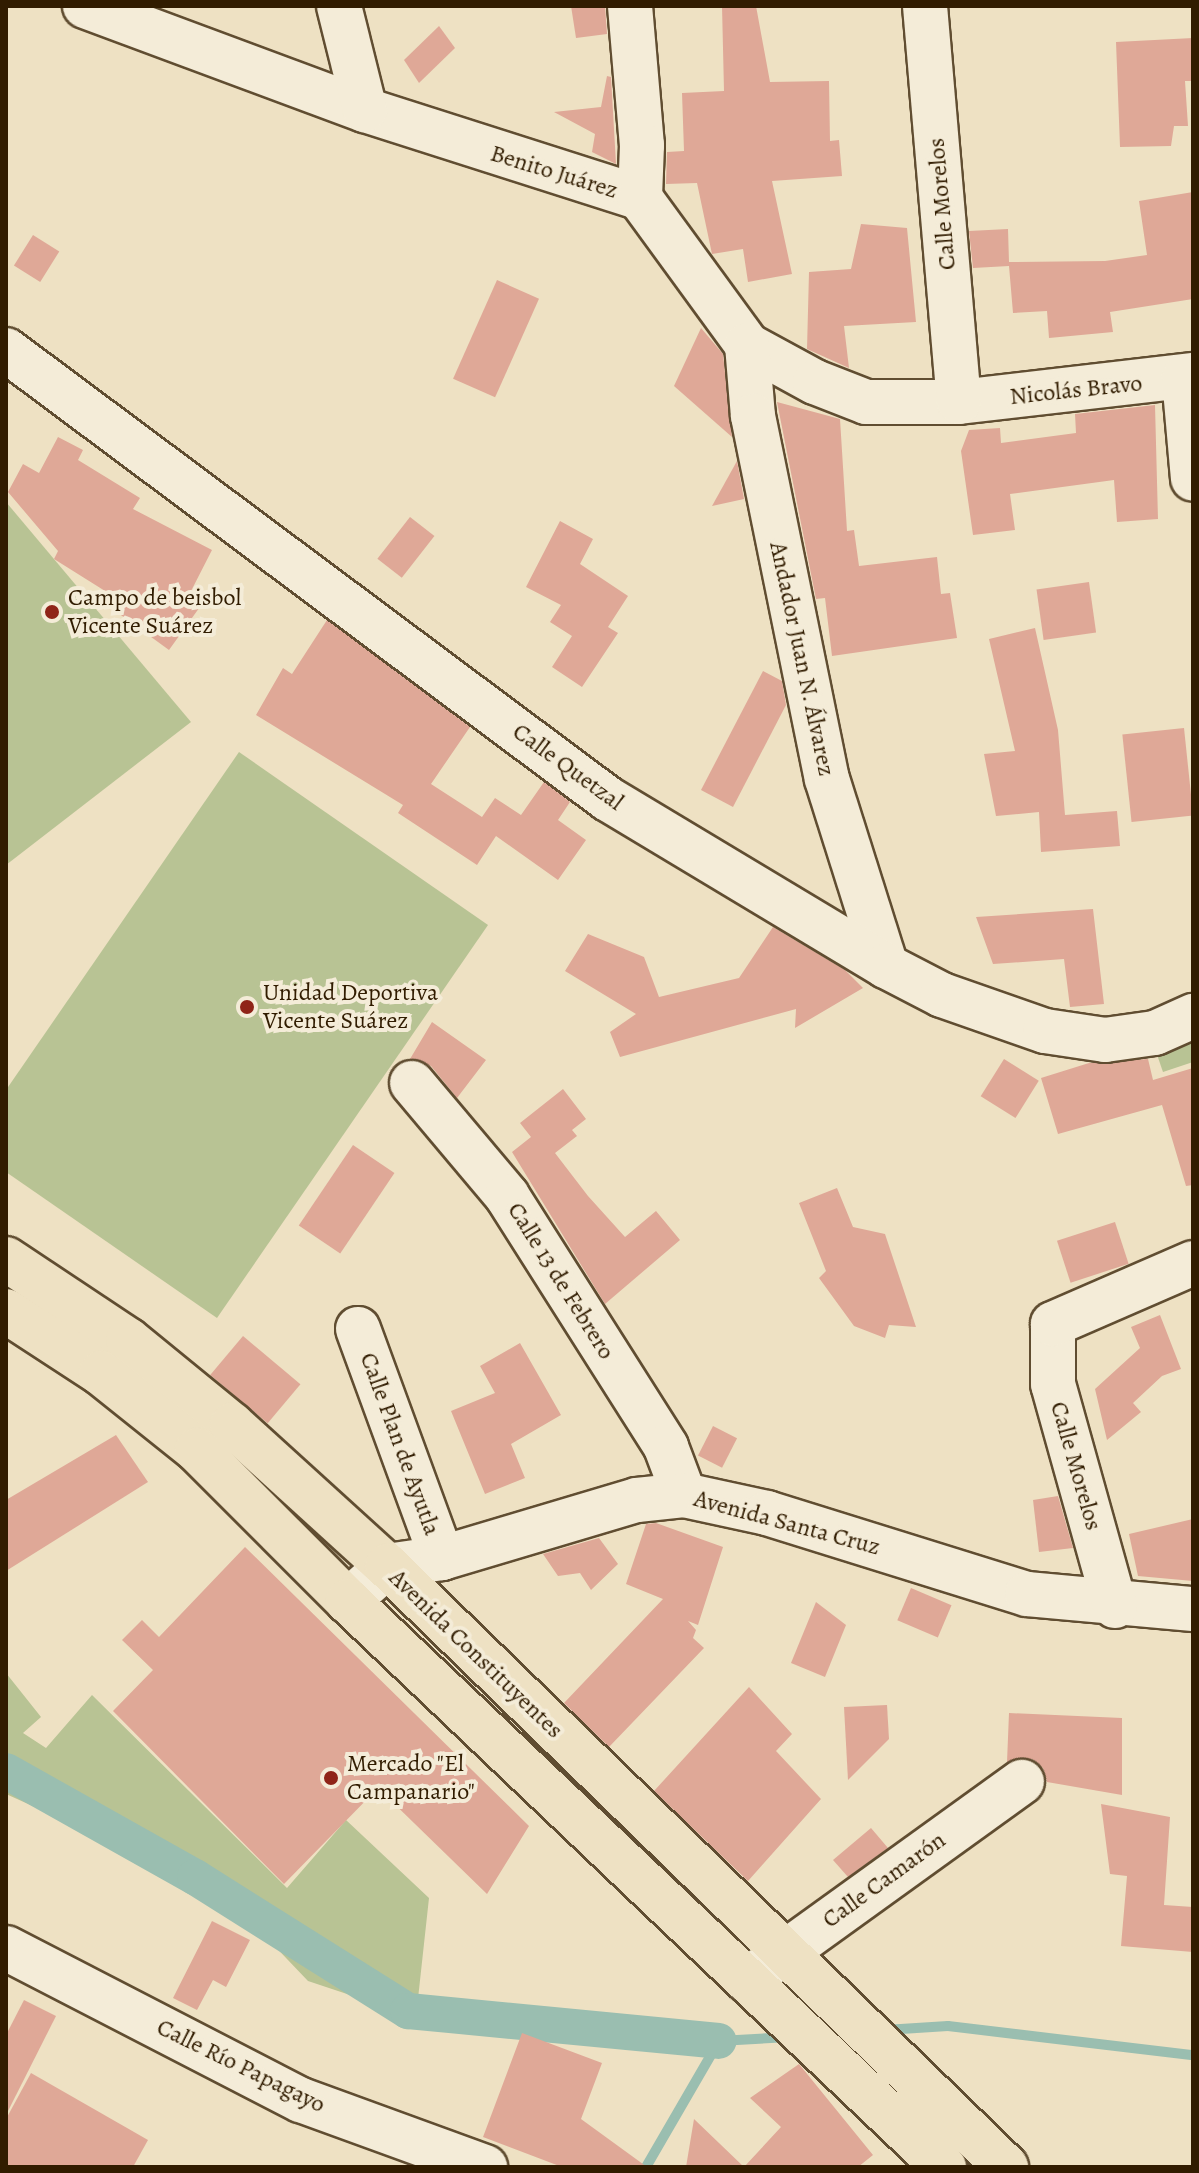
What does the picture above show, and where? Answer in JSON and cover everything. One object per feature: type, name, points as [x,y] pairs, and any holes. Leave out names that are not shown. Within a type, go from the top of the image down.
[{"type":"main road","name":"Avenida Constituyentes","points":[[6,1259],[128,1340],[232,1425],[387,1566],[778,1979],[890,2113],[944,2167]]},
{"type":"main road","name":"Avenida Constituyentes","points":[[6,1311],[101,1373],[197,1450],[348,1601],[778,1979],[919,2081],[1006,2167]]},
{"type":"street","name":"Benito Juárez","points":[[85,6],[365,110],[640,198],[747,345],[815,382],[866,402],[959,402]]},
{"type":"street","points":[[630,6],[642,145],[640,198]]},
{"type":"street","name":"Calle Morelos","points":[[925,6],[959,402]]},
{"type":"street","points":[[332,16],[365,110]]},
{"type":"street","name":"Andador Juan N. Álvarez","points":[[747,345],[753,416],[827,779],[886,966]]},
{"type":"street","name":"Calle Quetzal","points":[[6,350],[608,799],[886,966],[955,1000],[1045,1031],[1105,1040],[1155,1033],[1193,1016]]},
{"type":"street","points":[[1188,377],[1193,479]]},
{"type":"street","name":"Nicolás Bravo","points":[[959,402],[1188,377]]},
{"type":"street","name":"Calle 13 de Febrero","points":[[412,1083],[507,1196],[666,1447],[684,1495]]},
{"type":"street","name":"Calle Morelos","points":[[1115,1606],[1053,1384],[1053,1324],[1193,1263]]},
{"type":"street","name":"Calle Plan de Ayutla","points":[[358,1329],[442,1558]]},
{"type":"street","name":"Avenida Santa Cruz","points":[[387,1566],[442,1558],[637,1500],[684,1495],[767,1513],[1027,1594],[1115,1606],[1193,1609]]},
{"type":"street","points":[[348,1601],[387,1566]]},
{"type":"street","name":"Calle Camarón","points":[[778,1979],[1022,1782]]},
{"type":"street","name":"Calle Río Papagayo","points":[[6,1948],[301,2100],[485,2167]]},
{"type":"green space","name":"Campo de beisbol Vicente Suárez","points":[[6,502],[191,722],[6,865]]},
{"type":"green space","name":"Unidad Deportiva Vicente Suárez","points":[[239,752],[488,925],[217,1318],[6,1172],[6,1090]]},
{"type":"green space","points":[[1190,1034],[1193,1062],[1163,1072],[1154,1046]]},
{"type":"green space","points":[[6,1673],[41,1717],[23,1733],[46,1748],[92,1695],[287,1888],[346,1820],[429,1898],[416,2017],[308,1981],[266,1937],[150,1859],[6,1794]]},
{"type":"building","points":[[571,6],[605,6],[607,34],[576,38]]},
{"type":"building","points":[[722,6],[756,6],[770,82],[829,81],[830,141],[839,140],[842,176],[772,181],[792,274],[748,282],[743,249],[712,254],[697,183],[666,184],[667,152],[684,151],[682,93],[724,91]]},
{"type":"building","points":[[439,26],[455,48],[419,83],[404,60]]},
{"type":"building","points":[[1193,38],[1193,81],[1185,81],[1188,126],[1174,126],[1171,146],[1120,147],[1116,42]]},
{"type":"building","points":[[607,76],[611,77],[616,164],[592,152],[595,134],[554,112],[601,107]]},
{"type":"building","points":[[1193,192],[1193,299],[1110,312],[1113,332],[1049,338],[1047,311],[1013,313],[1009,266],[973,268],[969,231],[1008,229],[1009,262],[1105,261],[1147,255],[1139,201]]},
{"type":"building","points":[[861,224],[907,228],[916,322],[844,326],[849,368],[807,349],[809,272],[851,269]]},
{"type":"building","points":[[33,235],[59,251],[40,282],[14,266]]},
{"type":"building","points":[[497,280],[539,299],[495,397],[453,379]]},
{"type":"building","points":[[701,328],[723,354],[732,437],[674,386]]},
{"type":"building","points":[[777,402],[840,419],[847,531],[854,530],[859,566],[937,557],[941,594],[950,593],[957,638],[832,656],[825,598],[816,599]]},
{"type":"building","points":[[1155,405],[1158,519],[1117,522],[1114,480],[1010,494],[1015,530],[973,535],[961,451],[969,430],[1000,428],[1001,443],[1076,433],[1075,414]]},
{"type":"building","points":[[58,437],[83,450],[78,460],[140,498],[133,509],[212,550],[189,595],[202,604],[169,650],[114,610],[121,601],[54,559],[58,551],[8,492],[23,464],[39,473]]},
{"type":"building","points":[[737,461],[744,499],[712,506]]},
{"type":"building","points":[[410,517],[434,536],[402,578],[377,559]]},
{"type":"building","points":[[560,521],[593,539],[580,564],[628,596],[608,627],[618,633],[582,687],[552,667],[572,636],[550,622],[561,605],[526,587]]},
{"type":"building","points":[[1089,582],[1096,633],[1044,640],[1037,589]]},
{"type":"building","points":[[327,620],[470,727],[431,784],[482,817],[495,798],[521,815],[544,782],[570,802],[558,820],[586,840],[558,880],[496,836],[477,865],[398,813],[403,805],[256,715],[283,668],[292,674]]},
{"type":"building","points":[[1035,628],[1058,730],[1065,815],[1117,811],[1120,846],[1041,852],[1039,812],[996,816],[984,754],[1015,751],[989,639]]},
{"type":"building","points":[[763,671],[782,681],[786,705],[733,807],[701,790]]},
{"type":"building","points":[[1184,728],[1193,816],[1132,822],[1122,734]]},
{"type":"building","points":[[1093,909],[1104,1004],[1070,1007],[1064,959],[993,964],[976,917]]},
{"type":"building","points":[[773,927],[845,970],[863,988],[795,1028],[796,1009],[620,1057],[610,1032],[636,1014],[565,971],[588,934],[644,957],[659,997],[739,978]]},
{"type":"building","points":[[432,1022],[486,1060],[457,1098],[431,1066],[410,1059]]},
{"type":"building","points":[[1004,1059],[1039,1081],[1015,1118],[981,1096]]},
{"type":"building","points":[[1148,1059],[1153,1080],[1193,1068],[1193,1185],[1186,1186],[1162,1105],[1058,1134],[1041,1078],[1089,1063]]},
{"type":"building","points":[[563,1089],[586,1119],[572,1130],[577,1136],[555,1153],[588,1196],[625,1237],[656,1211],[680,1240],[605,1304],[512,1152],[531,1137],[520,1123]]},
{"type":"building","points":[[353,1145],[394,1173],[340,1253],[299,1225]]},
{"type":"building","points":[[837,1188],[853,1227],[885,1234],[916,1327],[889,1325],[885,1338],[854,1326],[819,1278],[826,1271],[799,1203]]},
{"type":"building","points":[[1115,1222],[1129,1264],[1071,1283],[1057,1241]]},
{"type":"building","points":[[1160,1315],[1181,1369],[1162,1376],[1133,1403],[1141,1412],[1107,1440],[1095,1389],[1140,1348],[1131,1327]]},
{"type":"building","points":[[243,1336],[300,1384],[268,1423],[210,1375]]},
{"type":"building","points":[[520,1343],[561,1415],[511,1444],[525,1478],[485,1494],[451,1411],[495,1393],[480,1366]]},
{"type":"building","points":[[713,1426],[737,1438],[722,1468],[698,1455]]},
{"type":"building","points":[[116,1435],[148,1482],[6,1571],[6,1500]]},
{"type":"building","points":[[1058,1496],[1073,1548],[1039,1552],[1033,1500]]},
{"type":"building","points":[[1193,1519],[1193,1581],[1138,1576],[1129,1534]]},
{"type":"building","points":[[656,1523],[723,1547],[698,1625],[688,1621],[696,1630],[693,1638],[704,1648],[609,1747],[564,1703],[663,1599],[626,1584],[646,1524]]},
{"type":"building","points":[[599,1538],[618,1564],[591,1590],[580,1573],[558,1576],[543,1554]]},
{"type":"building","name":"Mercado \"El Campanario\"","points":[[245,1547],[529,1826],[487,1894],[378,1788],[284,1884],[113,1711],[153,1670],[122,1640],[142,1620],[159,1637]]},
{"type":"building","points":[[911,1588],[952,1605],[938,1637],[897,1620]]},
{"type":"building","points":[[816,1602],[846,1625],[825,1677],[791,1663]]},
{"type":"building","points":[[749,1687],[792,1734],[776,1751],[821,1799],[748,1881],[654,1791]]},
{"type":"building","points":[[887,1705],[889,1739],[848,1780],[844,1707]]},
{"type":"building","points":[[1009,1713],[1122,1718],[1122,1795],[1047,1782],[1043,1768],[1032,1759],[1007,1762]]},
{"type":"building","points":[[1101,1804],[1170,1817],[1164,1905],[1193,1907],[1193,1952],[1121,1946],[1127,1876],[1110,1874]]},
{"type":"building","points":[[871,1828],[888,1848],[848,1877],[833,1860]]},
{"type":"building","points":[[212,1921],[250,1940],[226,1987],[213,1980],[197,2010],[173,1998]]},
{"type":"building","points":[[24,2000],[56,2016],[6,2115],[6,2035]]},
{"type":"building","points":[[522,2033],[602,2063],[581,2119],[647,2167],[562,2167],[483,2137]]},
{"type":"building","points":[[799,2064],[873,2155],[858,2167],[744,2167],[781,2127],[750,2098]]},
{"type":"building","points":[[31,2073],[148,2140],[133,2167],[6,2167],[6,2119]]},
{"type":"building","points":[[694,2119],[744,2167],[686,2167]]},
{"type":"waterway","points":[[6,1771],[195,1877],[408,2011],[719,2041]]},
{"type":"waterway","points":[[885,2030],[948,2026],[1193,2055]]},
{"type":"waterway","points":[[646,2167],[719,2041],[789,2037]]},
{"type":"place","name":"Campo de beisbol Vicente Suárez","points":[[52,612]]},
{"type":"place","name":"Unidad Deportiva Vicente Suárez","points":[[247,1007]]},
{"type":"place","name":"Mercado \"El Campanario\"","points":[[331,1778]]}]
